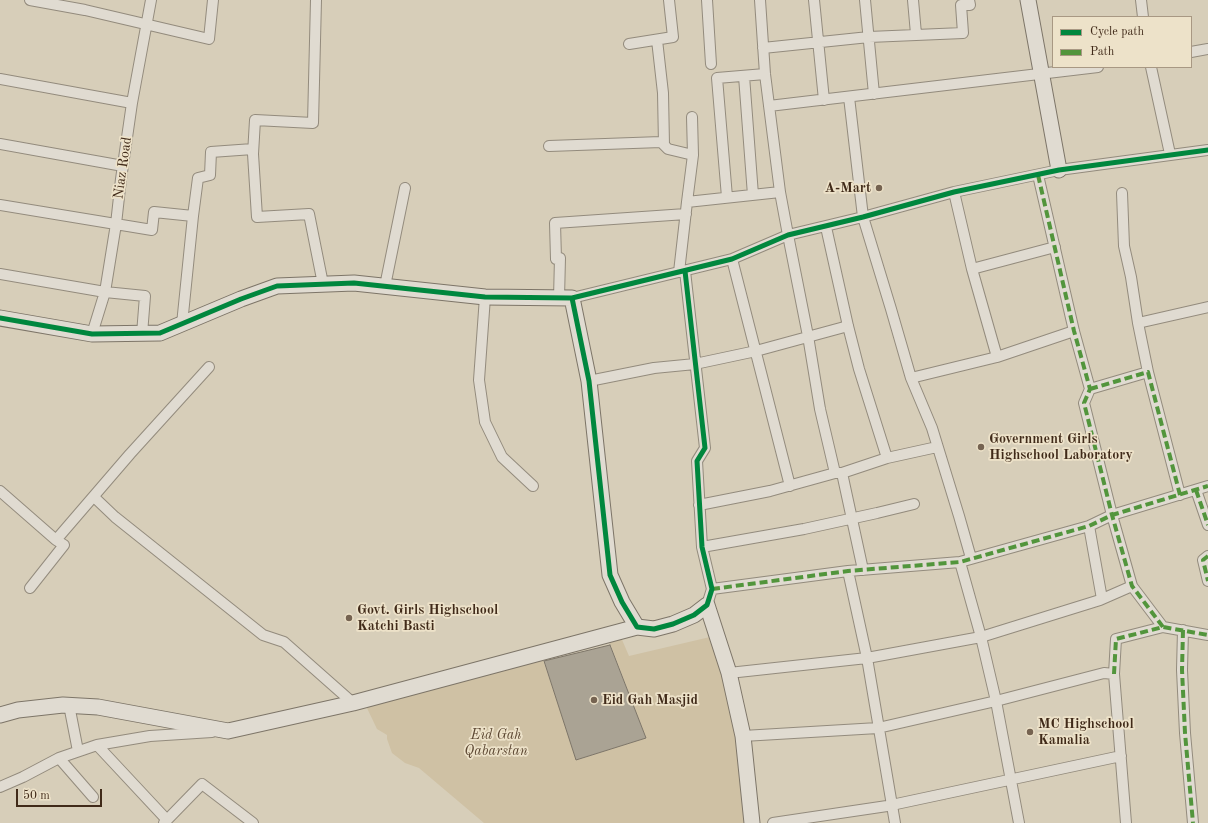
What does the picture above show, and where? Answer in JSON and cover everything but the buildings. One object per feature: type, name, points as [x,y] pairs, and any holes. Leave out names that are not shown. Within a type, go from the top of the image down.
[{"type":"street","points":[[30,0],[86,5],[147,24],[209,39],[213,0]]},
{"type":"street","name":"Niaz Road","points":[[92,334],[105,292],[116,224],[132,103],[151,0]]},
{"type":"street","points":[[316,0],[313,123],[255,120],[253,149],[257,217],[309,214],[323,284]]},
{"type":"street","points":[[629,44],[673,37],[669,0]]},
{"type":"street","points":[[707,0],[711,64]]},
{"type":"street","points":[[760,0],[765,74],[780,192],[808,336],[820,409],[853,518],[863,570]]},
{"type":"street","points":[[814,0],[824,100]]},
{"type":"street","points":[[865,0],[874,94]]},
{"type":"street","points":[[913,0],[916,34]]},
{"type":"street","points":[[763,48],[868,37],[963,33],[961,5],[970,5],[969,0]]},
{"type":"street","points":[[1028,0],[1059,170]]},
{"type":"street","points":[[1141,0],[1143,16]]},
{"type":"street","points":[[657,40],[664,93],[664,145]]},
{"type":"street","points":[[1192,52],[1208,49]]},
{"type":"street","points":[[769,106],[1090,68]]},
{"type":"street","points":[[1151,68],[1170,154]]},
{"type":"street","points":[[727,198],[717,78],[765,74]]},
{"type":"street","points":[[744,76],[753,195]]},
{"type":"street","points":[[0,78],[132,103]]},
{"type":"street","points":[[850,97],[863,218],[911,378],[932,428],[971,558]]},
{"type":"street","points":[[0,787],[23,778],[59,758],[97,745],[150,736],[228,731],[353,703],[637,628],[654,629],[673,624],[694,615],[707,605],[712,589],[702,547],[697,461],[705,448],[682,272],[687,202],[693,155],[692,117]]},
{"type":"street","points":[[549,146],[661,142],[668,149],[693,155]]},
{"type":"street","points":[[0,144],[123,166]]},
{"type":"street","points":[[182,324],[192,216],[198,178],[210,175],[211,152],[253,149]]},
{"type":"street","points":[[0,318],[92,334],[160,333],[241,299],[277,286],[323,284],[354,283],[485,297],[566,298],[682,272],[732,259],[788,235],[863,218],[954,192],[1059,170],[1208,150]]},
{"type":"street","points":[[1038,175],[1074,331],[1090,389],[1084,403],[1112,515],[1132,586],[1163,627]]},
{"type":"street","points":[[385,286],[405,188]]},
{"type":"street","points":[[687,202],[780,192]]},
{"type":"street","points":[[954,192],[972,269],[997,357]]},
{"type":"street","points":[[1122,193],[1124,246],[1138,323],[1148,372],[1180,495]]},
{"type":"street","points":[[0,205],[152,230],[154,212],[192,216]]},
{"type":"street","points":[[637,628],[622,602],[610,575],[589,381],[566,298],[560,258],[556,259],[555,223],[686,214]]},
{"type":"street","points":[[826,226],[848,326],[867,396],[887,458]]},
{"type":"street","points":[[972,269],[1055,247]]},
{"type":"street","points":[[732,259],[790,486]]},
{"type":"street","points":[[0,274],[105,292],[145,296],[142,334]]},
{"type":"street","points":[[485,297],[479,380],[484,422],[502,457],[533,486]]},
{"type":"street","points":[[1138,323],[1208,307]]},
{"type":"street","points":[[589,381],[654,368],[695,364],[756,351],[848,326]]},
{"type":"street","points":[[911,378],[997,357],[1074,331]]},
{"type":"street","points":[[56,540],[130,454],[209,367]]},
{"type":"street","points":[[1090,389],[1148,372]]},
{"type":"street","points":[[699,505],[770,491],[839,473],[887,458],[937,447]]},
{"type":"street","points":[[712,589],[848,571],[960,562],[1089,526],[1112,515],[1208,486]]},
{"type":"street","points":[[1196,490],[1208,525]]},
{"type":"street","points":[[0,491],[56,540],[64,545],[30,588]]},
{"type":"street","points":[[94,497],[114,517],[263,635],[284,642],[353,703]]},
{"type":"street","points":[[702,547],[804,529],[914,504]]},
{"type":"street","points":[[1089,526],[1102,599]]},
{"type":"street","points":[[1208,556],[1203,560],[1208,581]]},
{"type":"street","points":[[960,562],[981,637],[996,701],[1019,823]]},
{"type":"street","points":[[848,571],[867,658],[895,823]]},
{"type":"street","points":[[729,673],[867,658],[981,637],[1102,599],[1132,586]]},
{"type":"street","points":[[707,605],[729,673],[743,736],[752,823]]},
{"type":"street","points":[[1126,823],[1114,674],[1116,638],[1163,627],[1207,632]]},
{"type":"street","points":[[1183,630],[1182,670],[1185,733],[1193,823]]},
{"type":"street","points":[[743,736],[878,728],[996,701],[1104,672],[1114,674]]},
{"type":"street","points":[[0,715],[18,710],[69,705],[98,707],[228,731]]},
{"type":"street","points":[[69,705],[78,751]]},
{"type":"street","points":[[97,745],[165,821],[202,784],[253,823]]},
{"type":"street","points":[[773,823],[891,806],[1121,756]]},
{"type":"street","points":[[59,758],[93,797]]},
{"type":"green space","name":"Eid Gah Qabarstan","points":[[620,635],[629,656],[710,637],[727,672],[748,823],[484,823],[419,768],[405,763],[392,753],[387,735],[377,729],[366,706],[542,657],[577,760],[646,738],[608,638]]},
{"type":"marked path","points":[[1038,175],[1074,331],[1090,389],[1084,403],[1112,515],[1132,586],[1163,627]]},
{"type":"marked path","points":[[1090,389],[1148,372],[1180,495]]},
{"type":"marked path","points":[[712,589],[848,571],[960,562],[1089,526],[1112,515],[1208,486]]},
{"type":"marked path","points":[[1196,490],[1208,525]]},
{"type":"marked path","points":[[1208,556],[1203,560],[1208,581]]},
{"type":"marked path","points":[[1114,674],[1116,639],[1163,627],[1208,635]]},
{"type":"marked path","points":[[1183,630],[1182,670],[1185,733],[1193,823]]},
{"type":"cycle path","points":[[572,298],[732,259],[788,235],[863,217],[954,192],[1059,170],[1208,150]]},
{"type":"cycle path","points":[[0,318],[92,334],[160,333],[241,299],[277,286],[354,283],[485,297],[572,298],[589,381],[610,575],[622,602],[637,627],[654,629],[673,624],[694,615],[707,605],[712,589],[702,547],[697,461],[705,448],[685,271]]},
{"type":"place","name":"A-Mart","points":[[879,188]]},
{"type":"place","name":"Government Girls Highschool Laboratory","points":[[981,447]]},
{"type":"place","name":"Govt. Girls Highschool Katchi Basti","points":[[349,618]]},
{"type":"place","name":"Eid Gah Masjid","points":[[594,700]]},
{"type":"place","name":"MC Highschool Kamalia","points":[[1030,732]]}]
